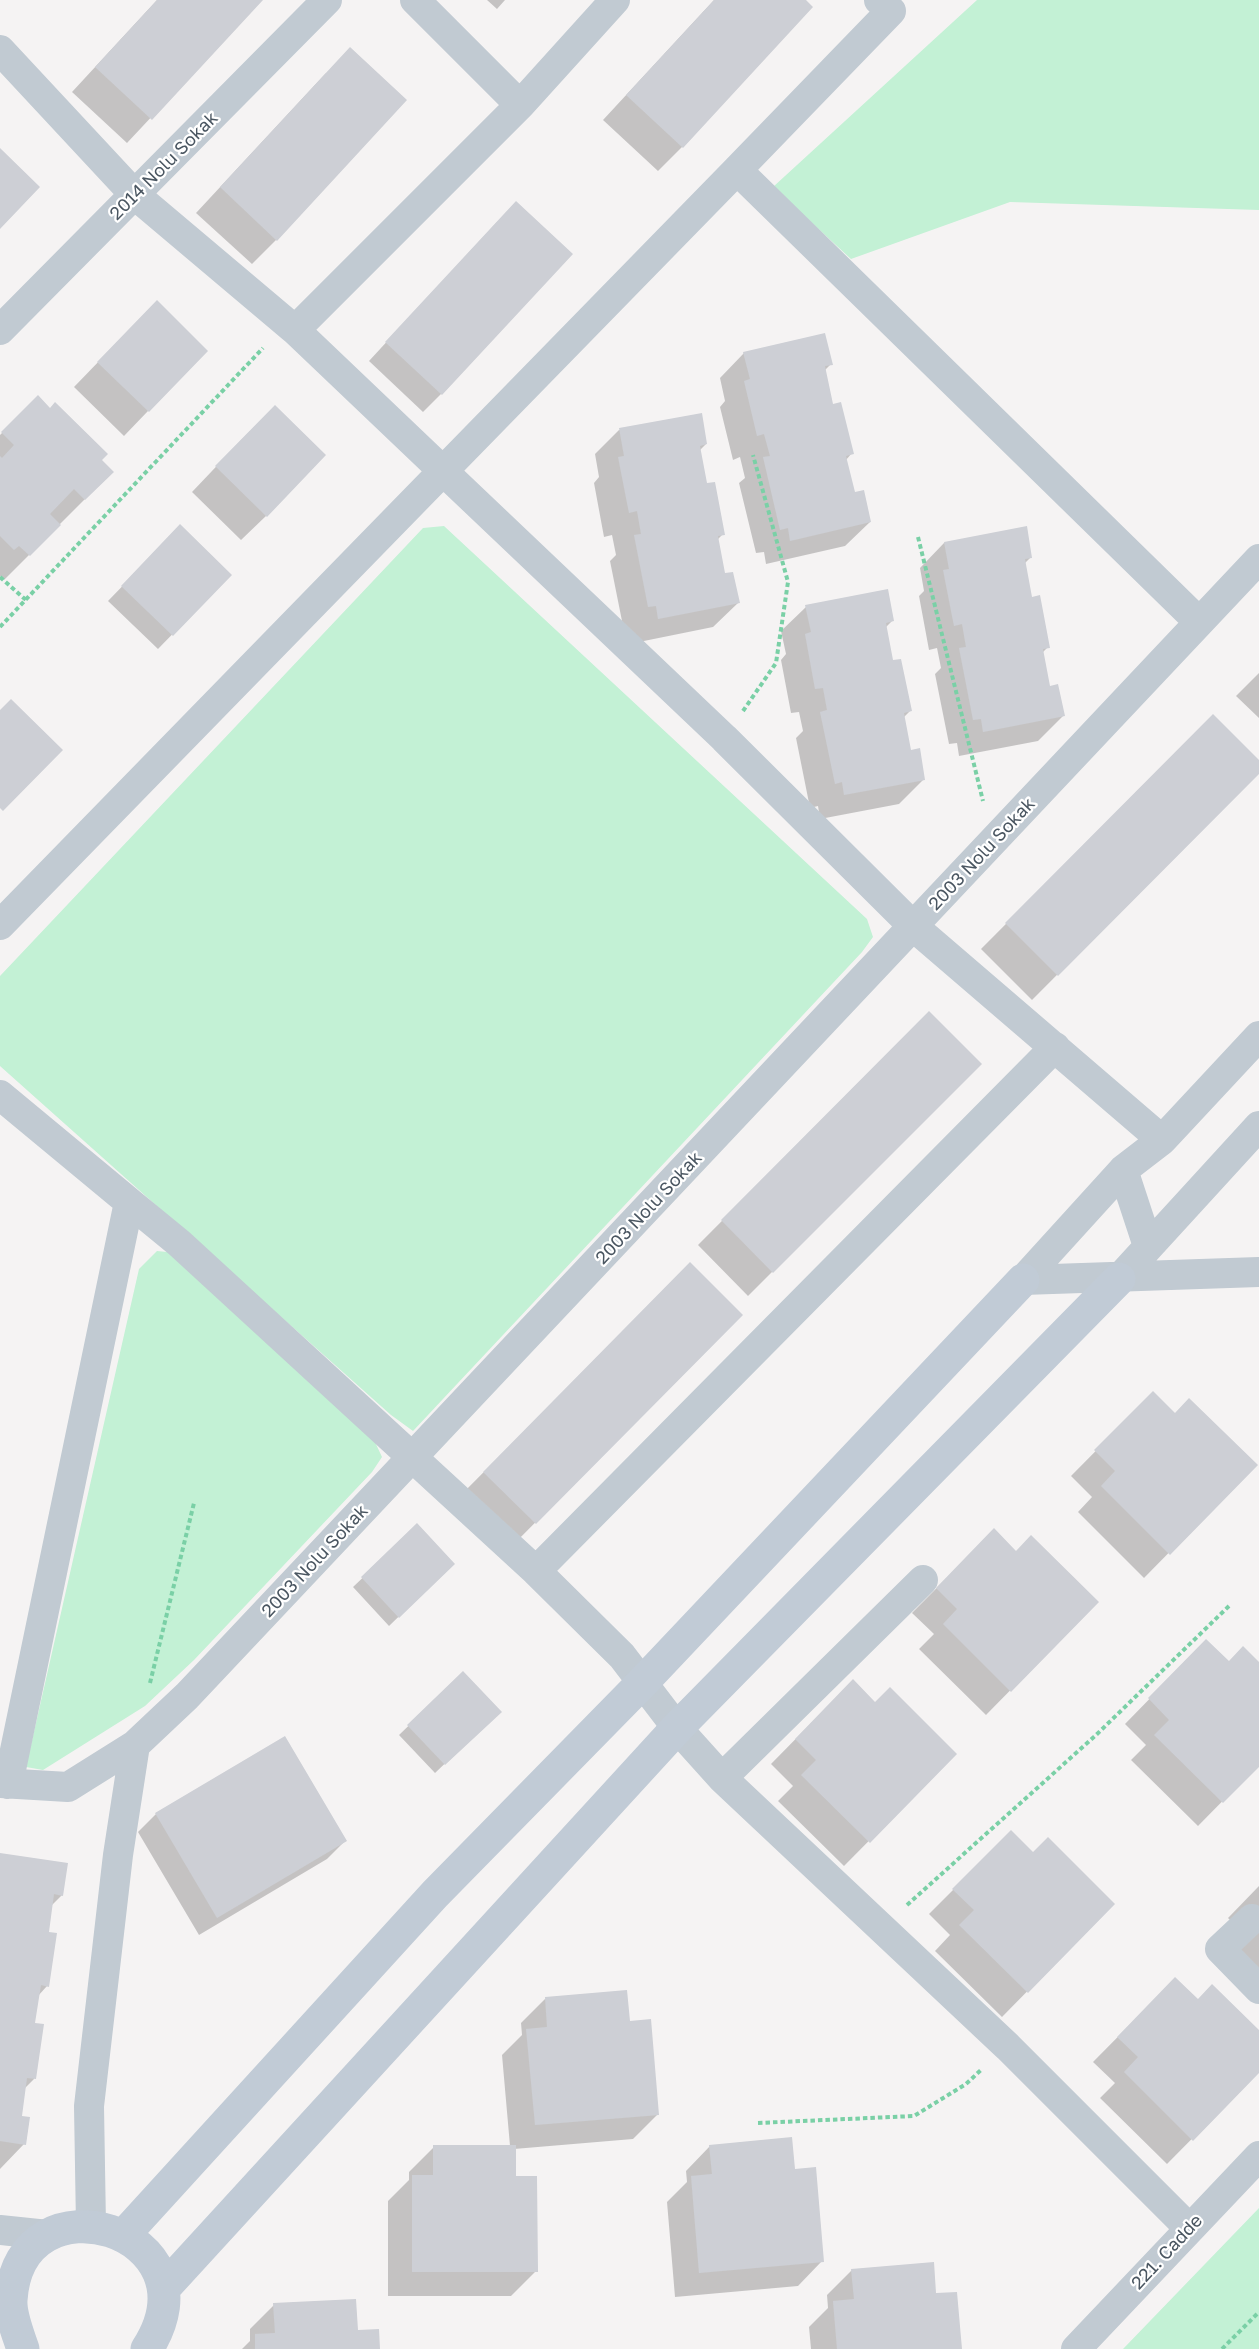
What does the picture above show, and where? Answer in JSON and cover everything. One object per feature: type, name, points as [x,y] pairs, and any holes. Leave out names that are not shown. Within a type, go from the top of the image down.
[{"type":"street","name":"2014 Nolu Sokak","points":[[0,330],[327,0]]},
{"type":"street","points":[[415,0],[520,105]]},
{"type":"street","points":[[291,327],[520,105],[615,0]]},
{"type":"street","points":[[0,925],[891,11],[879,0]]},
{"type":"street","points":[[0,50],[135,195],[291,327],[724,738],[914,927],[1162,1140]]},
{"type":"street","points":[[737,170],[1198,621]]},
{"type":"street","name":"2003 Nolu Sokak","points":[[4,1784],[68,1787],[135,1745],[187,1696],[914,927],[1198,621],[1259,559]]},
{"type":"street","points":[[124,2235],[435,1894],[642,1683],[1023,1280],[1123,1170],[1162,1140],[1259,1036]]},
{"type":"street","points":[[536,1571],[1055,1047]]},
{"type":"street","points":[[0,1095],[179,1243],[536,1571],[622,1656],[677,1728],[722,1778],[1008,2048],[1189,2228]]},
{"type":"street","points":[[165,2287],[677,1728],[1119,1279],[1259,1126]]},
{"type":"street","points":[[1123,1170],[1148,1246]]},
{"type":"street","points":[[4,1784],[129,1202]]},
{"type":"street","points":[[1023,1280],[1119,1279],[1259,1272]]},
{"type":"street","points":[[722,1778],[923,1580]]},
{"type":"street","points":[[91,2226],[89,2106],[118,1856],[135,1745]]},
{"type":"street","points":[[1252,1919],[1220,1949],[1259,1989]]},
{"type":"street","name":"221. Cadde","points":[[1076,2349],[1259,2156]]},
{"type":"street","points":[[13,2332],[11,2302],[15,2273],[28,2251],[48,2235],[69,2225],[91,2226],[124,2235],[149,2256],[165,2287],[164,2311],[156,2335],[147,2349]]},
{"type":"street","points":[[0,2230],[48,2235]]},
{"type":"path","points":[[0,627],[291,327]]},
{"type":"path","points":[[724,738],[776,663],[788,582],[753,455]]},
{"type":"path","points":[[918,537],[993,841]]},
{"type":"path","points":[[0,577],[26,600]]},
{"type":"path","points":[[149,1688],[194,1503]]},
{"type":"path","points":[[882,1928],[1095,1736],[1229,1606]]},
{"type":"path","points":[[759,2123],[914,2116],[966,2084],[1008,2048]]},
{"type":"path","points":[[1222,2349],[1259,2312]]},
{"type":"green space","points":[[977,0],[1259,0],[1259,210],[1010,202],[851,259],[773,187]]},
{"type":"green space","points":[[444,526],[867,919],[873,937],[862,952],[413,1431],[391,1415],[0,1066],[0,976],[423,528]]},
{"type":"green space","points":[[157,1251],[177,1253],[375,1442],[382,1457],[372,1472],[194,1660],[145,1706],[43,1770],[26,1767],[139,1269]]},
{"type":"green space","points":[[1259,2208],[1259,2349],[1123,2349]]},
{"type":"building","points":[[157,0],[263,0],[152,120],[95,67]]},
{"type":"building","points":[[714,0],[806,0],[813,7],[683,148],[626,95]]},
{"type":"building","points":[[350,47],[407,100],[277,241],[220,187]]},
{"type":"building","points":[[0,148],[40,187],[0,229]]},
{"type":"building","points":[[516,201],[573,254],[442,395],[385,342]]},
{"type":"building","points":[[157,300],[208,351],[149,412],[97,362]]},
{"type":"building","points":[[825,333],[833,365],[825,366],[833,404],[841,402],[854,454],[846,456],[855,492],[864,490],[871,522],[790,541],[788,528],[780,530],[763,457],[770,456],[764,434],[757,436],[744,381],[750,379],[743,352]]},
{"type":"building","points":[[38,395],[50,408],[55,402],[108,454],[102,460],[114,472],[85,500],[74,489],[50,514],[61,525],[30,556],[19,546],[14,550],[0,536],[0,456],[2,458],[14,445],[1,432]]},
{"type":"building","points":[[275,405],[326,455],[267,517],[215,466]]},
{"type":"building","points":[[702,413],[707,444],[700,446],[707,483],[715,482],[725,535],[718,536],[725,573],[733,572],[740,603],[658,619],[656,606],[648,607],[634,535],[641,534],[637,511],[629,513],[618,457],[624,456],[619,428]]},
{"type":"building","points":[[180,524],[232,575],[173,636],[121,586]]},
{"type":"building","points":[[1027,526],[1032,558],[1025,559],[1032,597],[1040,595],[1050,648],[1043,649],[1050,686],[1058,684],[1065,716],[983,732],[981,719],[973,720],[959,648],[966,647],[962,624],[954,626],[943,570],[949,569],[944,542]]},
{"type":"building","points":[[888,589],[894,621],[886,623],[893,660],[901,659],[912,711],[904,713],[911,750],[920,748],[925,780],[844,795],[842,782],[835,784],[820,712],[827,710],[823,688],[815,689],[805,634],[811,632],[805,605]]},
{"type":"building","points":[[11,699],[63,750],[3,811],[0,808],[0,710]]},
{"type":"building","points":[[1213,714],[1259,760],[1259,774],[1058,976],[1005,923]]},
{"type":"building","points":[[929,1011],[982,1064],[773,1273],[721,1220]]},
{"type":"building","points":[[690,1262],[743,1315],[536,1524],[483,1472]]},
{"type":"building","points":[[1153,1391],[1175,1413],[1189,1398],[1258,1465],[1170,1555],[1101,1486],[1115,1471],[1094,1450]]},
{"type":"building","points":[[417,1523],[455,1564],[399,1618],[361,1577]]},
{"type":"building","points":[[994,1528],[1016,1551],[1031,1535],[1099,1602],[1011,1692],[943,1624],[957,1609],[936,1588]]},
{"type":"building","points":[[1206,1639],[1229,1661],[1243,1646],[1259,1662],[1259,1767],[1223,1803],[1154,1735],[1169,1720],[1148,1698]]},
{"type":"building","points":[[463,1671],[502,1712],[445,1765],[407,1725]]},
{"type":"building","points":[[853,1679],[875,1702],[890,1687],[957,1754],[870,1843],[801,1775],[816,1760],[795,1739]]},
{"type":"building","points":[[285,1736],[347,1841],[217,1918],[155,1813]]},
{"type":"building","points":[[1011,1830],[1033,1852],[1048,1837],[1115,1904],[1028,1993],[959,1925],[974,1910],[952,1889]]},
{"type":"building","points":[[0,1853],[68,1863],[63,1896],[54,1894],[49,1932],[57,1933],[49,1987],[41,1985],[35,2023],[44,2024],[36,2079],[27,2078],[22,2116],[30,2117],[26,2145],[0,2141]]},
{"type":"building","points":[[1175,1977],[1198,1999],[1212,1984],[1259,2030],[1259,2073],[1193,2141],[1124,2072],[1138,2057],[1117,2037]]},
{"type":"building","points":[[627,1990],[630,2021],[651,2019],[659,2115],[535,2125],[526,2029],[547,2027],[545,1997]]},
{"type":"building","points":[[792,2137],[795,2169],[816,2167],[824,2262],[699,2273],[691,2176],[712,2174],[709,2145]]},
{"type":"building","points":[[433,2145],[516,2145],[516,2176],[537,2176],[538,2272],[412,2272],[412,2175],[433,2175]]},
{"type":"building","points":[[934,2262],[936,2293],[957,2292],[962,2349],[837,2349],[833,2301],[854,2299],[851,2269]]},
{"type":"building","points":[[356,2299],[358,2330],[379,2329],[380,2349],[255,2349],[255,2334],[275,2333],[273,2303]]}]
